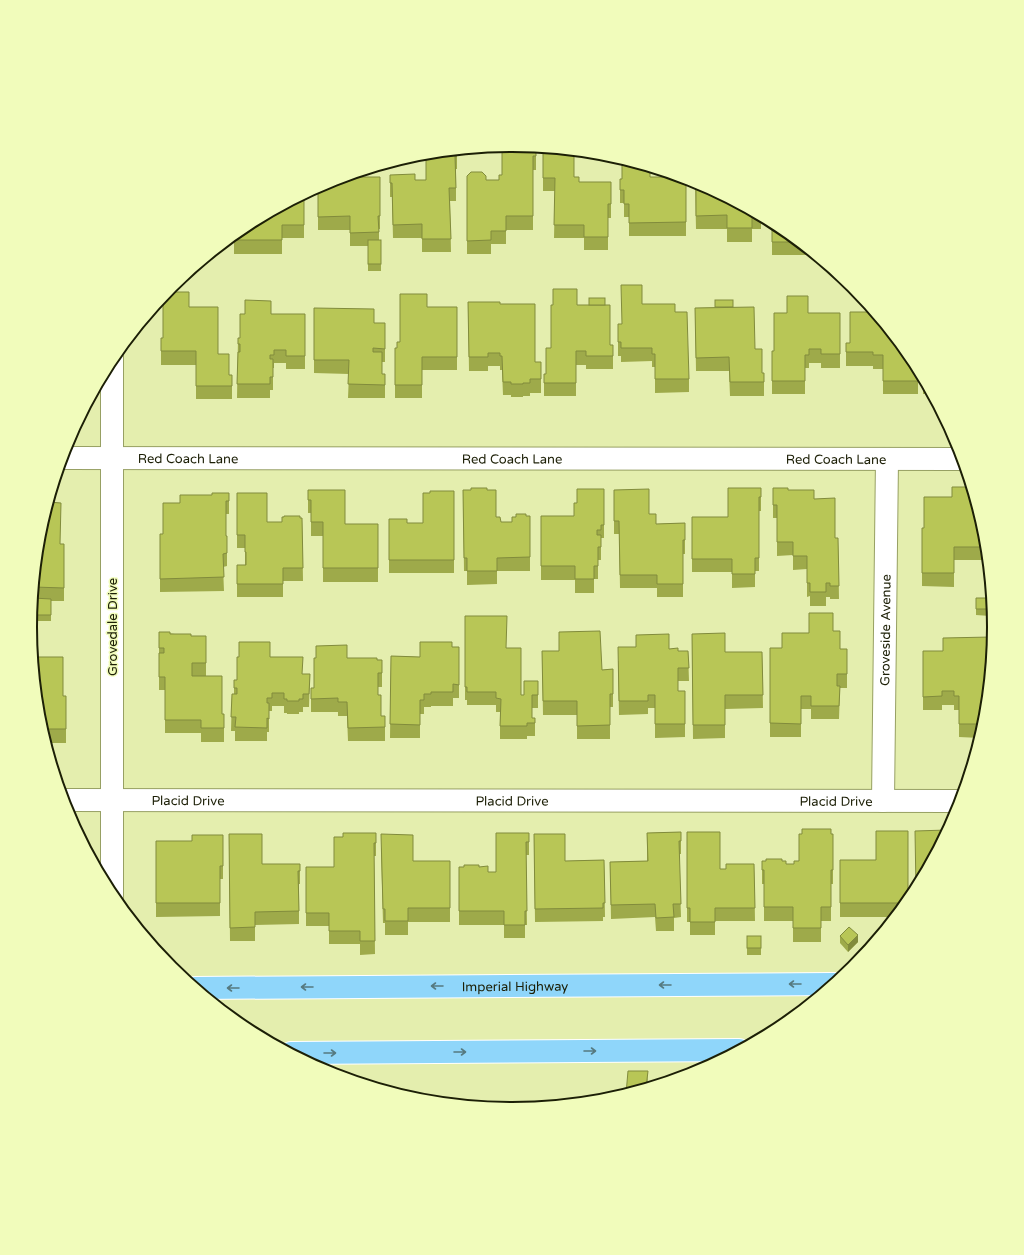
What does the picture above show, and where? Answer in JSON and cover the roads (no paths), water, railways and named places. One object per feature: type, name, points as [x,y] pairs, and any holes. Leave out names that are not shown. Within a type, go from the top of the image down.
[{"type":"main road","name":"Imperial Highway","points":[[203,988],[826,984]]},
{"type":"main road","points":[[300,1053],[729,1050]]},
{"type":"street","name":"Grovedale Drive","points":[[112,372],[112,883]]},
{"type":"street","name":"Red Coach Lane","points":[[68,458],[956,459]]},
{"type":"street","name":"Groveside Avenue","points":[[883,801],[887,459]]},
{"type":"street","name":"Placid Drive","points":[[70,800],[954,801]]}]
